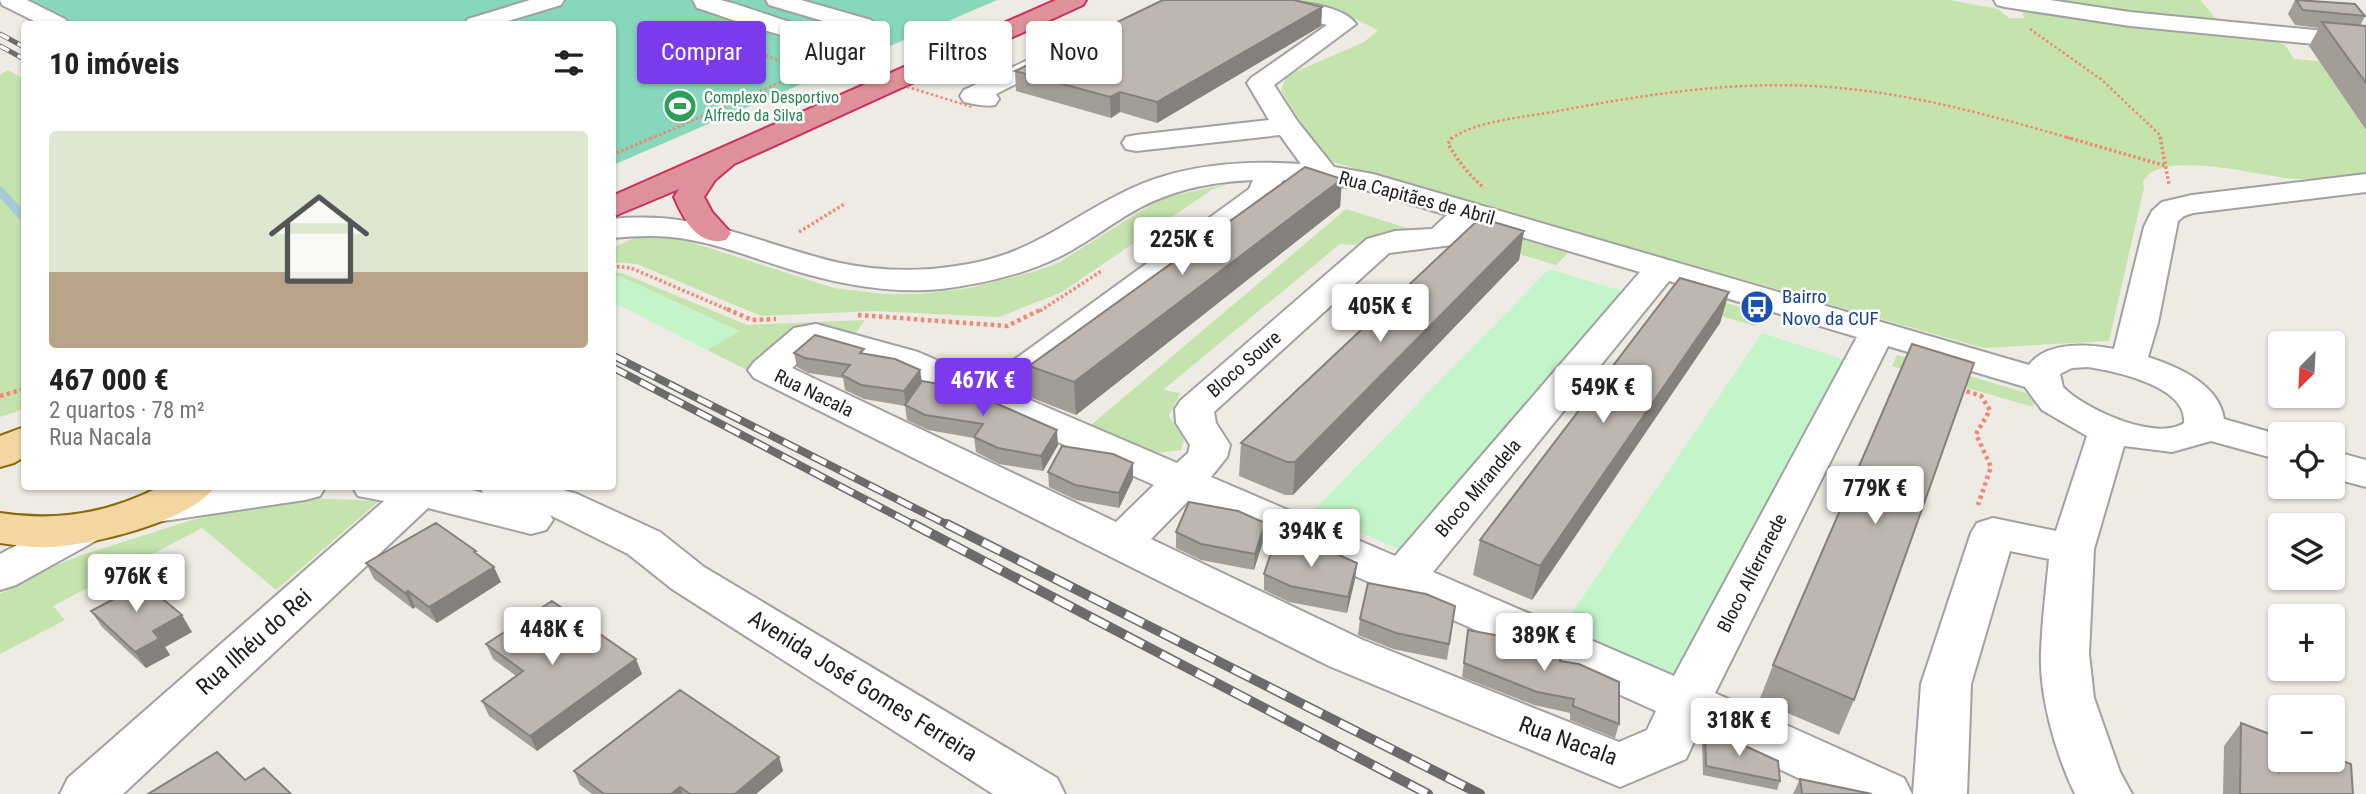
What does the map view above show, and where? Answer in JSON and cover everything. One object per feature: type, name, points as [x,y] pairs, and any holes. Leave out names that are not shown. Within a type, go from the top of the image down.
[{"type":"highway","points":[[676,151],[1027,0]]},
{"type":"highway","points":[[616,212],[734,154],[1075,0]]},
{"type":"highway","points":[[715,233],[698,216],[689,197],[704,174],[734,154]]},
{"type":"main road","points":[[0,436],[21,431]]},
{"type":"main road","points":[[0,454],[21,441]]},
{"type":"main road","points":[[0,528],[37,533],[83,529],[150,509],[186,490]]},
{"type":"street","points":[[10,0],[51,21]]},
{"type":"street","points":[[486,21],[554,0]]},
{"type":"street","points":[[704,0],[705,3],[826,39],[851,40],[870,31],[863,25],[777,0]]},
{"type":"street","points":[[1238,0],[1245,0]]},
{"type":"street","points":[[1262,0],[1328,16],[1344,24],[1261,83],[1287,126],[1325,174]]},
{"type":"street","points":[[2009,1],[2130,19],[2366,42]]},
{"type":"street","points":[[2215,6],[2235,29]]},
{"type":"street","points":[[979,103],[973,96],[1026,70]]},
{"type":"street","points":[[1136,143],[1287,126]]},
{"type":"street","points":[[988,397],[1260,195],[1268,183],[1268,170]]},
{"type":"street","name":"Rua Capitães de Abril","points":[[616,214],[655,227],[715,233],[830,271],[888,279],[922,280],[957,277],[1031,257],[1059,244],[1128,201],[1179,181],[1232,171],[1268,170],[1325,174],[1362,180],[2041,380]]},
{"type":"street","points":[[2128,363],[2140,323],[2160,227],[2163,218],[2173,209],[2224,199],[2366,183]]},
{"type":"street","name":"Bloco Soure","points":[[1182,482],[1207,457],[1210,445],[1196,423],[1194,409],[1378,246],[1441,238],[1468,211]]},
{"type":"street","name":"Bloco Mirandela","points":[[1402,579],[1662,268]]},
{"type":"street","name":"Bloco Alferrarede","points":[[1685,702],[1878,331]]},
{"type":"street","name":"Rua Nacala","points":[[816,335],[905,360],[1182,482],[1685,702],[1667,744],[1620,765],[1346,653],[767,370],[807,336],[816,335]]},
{"type":"street","points":[[2088,356],[2128,363],[2171,381],[2199,404],[2205,415],[2203,426],[2197,433],[2169,440],[2130,436],[2109,430],[2062,407],[2045,390],[2041,380],[2041,371],[2057,359],[2088,356]]},
{"type":"street","points":[[2203,426],[2268,445]]},
{"type":"street","points":[[2105,794],[2096,781],[2069,698],[2065,654],[2073,549],[2109,430]]},
{"type":"street","points":[[2345,468],[2366,474]]},
{"type":"street","points":[[1121,543],[1182,482]]},
{"type":"street","points":[[150,509],[278,490]]},
{"type":"street","name":"Avenida José Gomes Ferreira","points":[[411,490],[476,503],[541,523],[688,578]]},
{"type":"street","name":"Avenida José Gomes Ferreira","points":[[515,490],[562,503],[644,543],[688,578],[1038,794]]},
{"type":"street","name":"Rua Ilhéu do Rei","points":[[87,794],[421,491]]},
{"type":"street","points":[[0,574],[83,529]]},
{"type":"street","points":[[1940,794],[1946,684],[1993,533],[2073,549]]},
{"type":"street","points":[[1685,702],[1885,794]]},
{"type":"path","points":[[2009,1],[2012,11],[2027,26],[2059,52],[2102,80],[2160,135],[2173,209]]},
{"type":"path","points":[[616,153],[783,82],[797,72],[766,55]]},
{"type":"path","points":[[890,78],[979,103]]},
{"type":"path","points":[[1468,211],[1483,200],[1485,191],[1483,185],[1469,175],[1448,145],[1456,135],[1601,103],[1778,85],[1828,87],[1927,104],[2166,166]]},
{"type":"path","points":[[797,234],[846,203]]},
{"type":"path","points":[[0,397],[21,390]]},
{"type":"green space","name":"Complexo Desportivo Alfredo da Silva","points":[[22,0],[997,0],[948,21],[904,21],[904,40],[890,46],[890,21],[780,21],[780,84],[802,84],[616,164],[616,21],[65,21]]},
{"type":"green space","points":[[1298,0],[1949,0],[1998,9],[2009,18],[2024,18],[2022,9],[2267,38],[2285,45],[2294,59],[2327,62],[2366,131],[2366,173],[2295,179],[2190,165],[2169,166],[2153,172],[2143,182],[2144,188],[2109,341],[1983,348],[1325,160],[1281,91],[1286,76],[1364,42],[1378,30],[1335,9]]},
{"type":"green space","points":[[2058,0],[2200,0],[2217,20],[2062,5],[2063,1]]},
{"type":"green space","points":[[8,70],[21,77],[21,410],[0,417],[0,75]]},
{"type":"green space","points":[[1231,183],[1213,189],[1062,292],[999,317],[874,311],[761,316],[637,264],[616,262],[616,247],[644,236],[659,236],[678,238],[834,288],[885,294],[920,294],[969,288],[1058,263],[1162,198]]},
{"type":"green space","points":[[1346,209],[1420,232],[1382,232],[1356,245],[1340,244],[1163,390],[1180,393],[1169,416],[1184,440],[1181,450],[1157,453],[1091,425]]},
{"type":"green space","points":[[1481,227],[1568,253],[1556,265],[1468,239]]},
{"type":"green space","points":[[1549,269],[1622,291],[1403,551],[1312,512]]},
{"type":"green space","points":[[616,272],[747,325],[865,320],[855,334],[814,328],[801,330],[747,370],[707,350],[739,331],[619,276],[616,278]]},
{"type":"green space","points":[[616,277],[739,331],[707,350],[616,304]]},
{"type":"green space","points":[[1673,287],[1763,314],[1755,326],[1664,299]]},
{"type":"green space","points":[[1762,333],[1849,361],[1672,675],[1563,626]]},
{"type":"green space","points":[[1897,355],[2037,396],[2033,407],[1892,366]]},
{"type":"green space","points":[[308,498],[379,501],[276,590],[202,528],[53,606],[65,620],[0,654],[0,594],[52,567],[192,520],[232,510]]},
{"type":"building","points":[[1163,0],[1294,0],[1322,7],[1157,102],[1120,92],[1110,97],[1062,84],[1122,84],[1122,21],[1119,21]]},
{"type":"building","points":[[2296,0],[2355,4],[2365,16],[2303,10]]},
{"type":"building","points":[[2322,22],[2366,26],[2366,83]]},
{"type":"building","points":[[1026,66],[1026,74],[1015,71]]},
{"type":"building","points":[[1305,167],[1342,179],[1074,382],[1029,366]]},
{"type":"building","points":[[1480,218],[1524,231],[1295,462],[1287,462],[1241,443]]},
{"type":"building","points":[[1680,278],[1729,292],[1540,566],[1480,540]]},
{"type":"building","points":[[815,335],[864,349],[860,353],[895,359],[920,370],[904,391],[861,385],[842,375],[850,365],[805,358],[794,353]]},
{"type":"building","points":[[1912,344],[1974,363],[1854,700],[1773,665]]},
{"type":"building","points":[[922,381],[961,388],[1057,430],[1041,456],[998,448],[974,437],[983,424],[925,415],[905,405]]},
{"type":"building","points":[[1062,446],[1113,454],[1133,463],[1119,493],[1075,485],[1048,472]]},
{"type":"building","points":[[1189,502],[1238,511],[1265,523],[1255,554],[1201,544],[1176,532]]},
{"type":"building","points":[[436,523],[494,567],[429,607],[408,591],[405,593],[366,563]]},
{"type":"building","points":[[1275,541],[1328,550],[1357,563],[1348,597],[1290,586],[1264,574]]},
{"type":"building","points":[[139,579],[182,615],[153,631],[159,639],[135,652],[91,611],[112,600],[107,596]]},
{"type":"building","points":[[1368,583],[1426,594],[1455,606],[1449,644],[1396,633],[1360,619]]},
{"type":"building","points":[[552,601],[636,659],[530,736],[482,701],[523,671],[486,644]]},
{"type":"building","points":[[1468,630],[1527,641],[1561,656],[1560,661],[1579,664],[1619,682],[1619,724],[1573,706],[1574,699],[1537,692],[1464,663]]},
{"type":"building","points":[[680,690],[779,757],[735,794],[690,794],[680,787],[671,794],[604,794],[574,771]]},
{"type":"building","points":[[2241,723],[2268,733],[2268,772],[2345,772],[2345,762],[2351,764],[2353,794],[2240,794]]},
{"type":"building","points":[[1705,733],[1730,739],[1778,761],[1780,781],[1706,766]]},
{"type":"building","points":[[217,752],[245,780],[264,768],[291,794],[148,794]]},
{"type":"building","points":[[1800,779],[1872,794],[1802,794]]},
{"type":"waterway","points":[[0,191],[21,215]]},
{"type":"railway","points":[[0,34],[21,45]]},
{"type":"railway","points":[[0,46],[21,57]]},
{"type":"railway","points":[[616,357],[950,526]]},
{"type":"railway","points":[[616,369],[916,526]]},
{"type":"railway","points":[[913,524],[1428,794]]},
{"type":"railway","points":[[947,524],[1480,794]]},
{"type":"place","name":"Complexo Desportivo Alfredo da Silva","points":[[680,106]]},
{"type":"place","name":"Bairro Novo da CUF","points":[[1757,307]]}]
